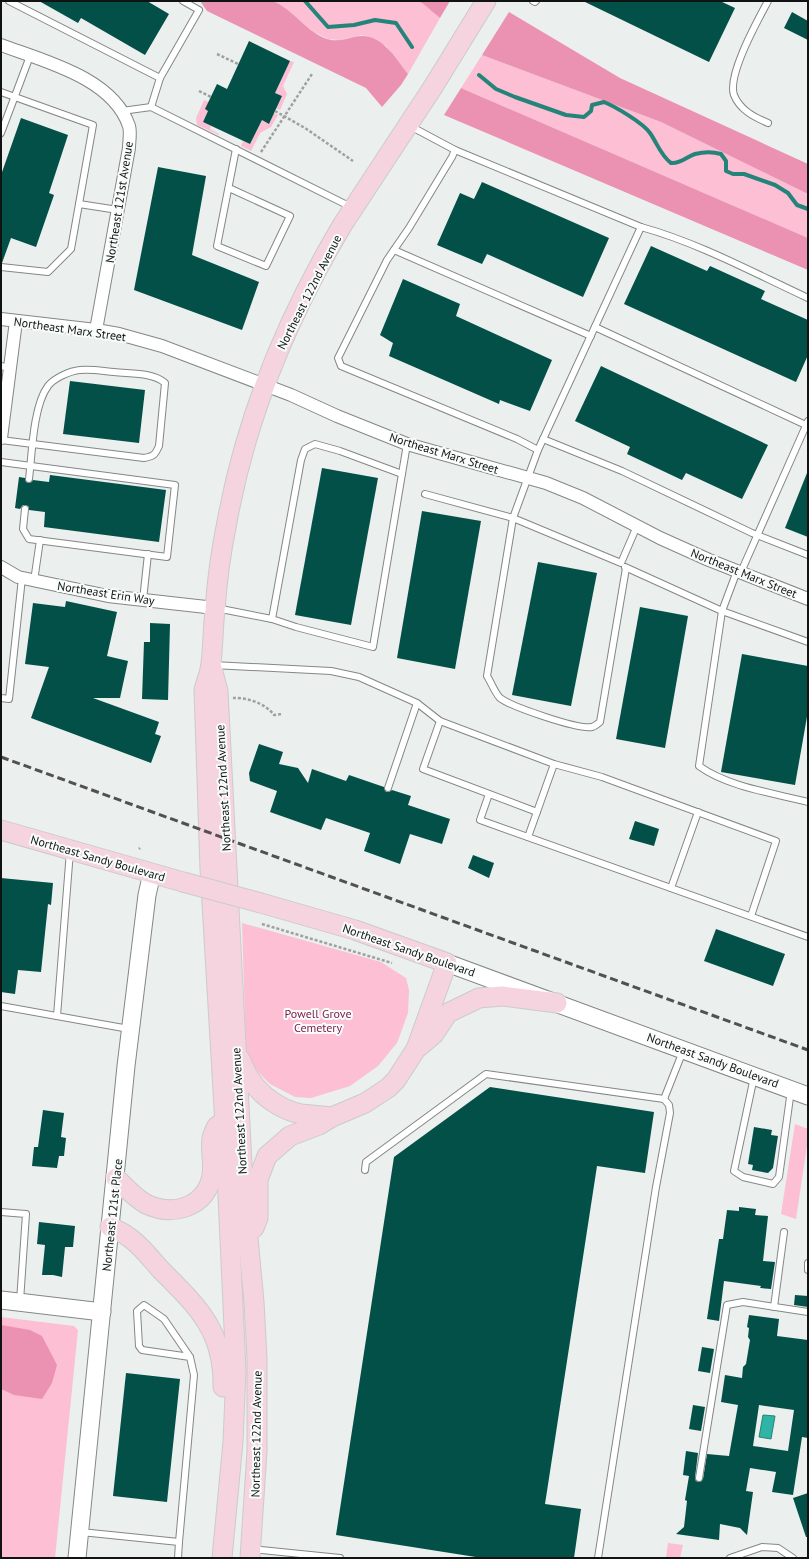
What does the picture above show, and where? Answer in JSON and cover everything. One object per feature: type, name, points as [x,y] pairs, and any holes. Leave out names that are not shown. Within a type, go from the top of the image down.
[{"type":"main road","name":"Northeast 122nd Avenue","points":[[222,1558],[230,1493],[236,1403],[236,1371],[224,1108],[210,869],[204,690],[211,665],[215,608],[222,550],[231,500],[248,436],[275,359],[294,315],[330,246],[486,1]]},
{"type":"main road","name":"Northeast 122nd Avenue","points":[[211,665],[219,698],[243,1184],[256,1324],[258,1451],[251,1554]]},
{"type":"main road","name":"Northeast Sandy Boulevard","points":[[1,830],[356,930],[447,963]]},
{"type":"main road","points":[[248,1247],[258,1218],[258,1180],[267,1156],[290,1136],[319,1125],[365,1103],[388,1088],[396,1080],[407,1066],[416,1049],[447,963]]},
{"type":"main road","points":[[416,1049],[434,1034],[448,1013],[479,998],[502,996],[557,1003]]},
{"type":"main road","points":[[237,1051],[249,1078],[260,1091],[271,1100],[284,1108],[301,1114],[332,1118]]},
{"type":"main road","points":[[116,1178],[145,1203],[158,1209],[174,1210],[187,1207],[199,1201],[211,1180],[213,1167],[212,1137],[224,1108]]},
{"type":"main road","points":[[110,1227],[128,1236],[195,1304],[217,1340],[222,1361],[222,1418],[230,1493]]},
{"type":"street","name":"Northeast 121st Avenue","points":[[1,45],[92,82],[122,111],[130,128],[129,148],[96,330]]},
{"type":"street","name":"Northeast Marx Street","points":[[1,319],[96,330],[119,334],[162,346],[407,444],[528,478],[583,498],[667,541],[739,572],[808,598]]},
{"type":"street","points":[[1,439],[5,367],[16,321]]},
{"type":"street","name":"Northeast Erin Way","points":[[1,567],[18,578],[108,596],[215,608]]},
{"type":"street","name":"Northeast 121st Place","points":[[77,1558],[131,1029],[147,895],[152,873]]},
{"type":"street","name":"Northeast Sandy Boulevard","points":[[447,963],[684,1049],[808,1096]]},
{"type":"street","points":[[1,1300],[102,1312]]},
{"type":"lane","points":[[9,1],[160,78]]},
{"type":"lane","points":[[151,107],[160,78],[199,10],[183,1]]},
{"type":"lane","points":[[768,1],[739,61],[735,77],[734,93],[738,102],[748,114],[768,123]]},
{"type":"lane","points":[[1,132],[30,56]]},
{"type":"lane","points":[[1,92],[93,125],[71,249],[48,272],[1,267]]},
{"type":"lane","points":[[122,111],[151,107],[354,208]]},
{"type":"lane","points":[[408,125],[455,150],[641,227],[659,232],[709,252],[808,298]]},
{"type":"lane","points":[[229,188],[290,216],[266,266],[217,246],[236,150]]},
{"type":"lane","points":[[455,150],[436,185],[387,260],[338,358],[341,366],[517,439],[538,450]]},
{"type":"lane","points":[[79,204],[118,210]]},
{"type":"lane","points":[[626,568],[600,722],[591,728],[584,727],[521,708],[500,697],[487,676],[514,518],[538,450],[641,227]]},
{"type":"lane","points":[[394,250],[591,336]]},
{"type":"lane","points":[[595,327],[807,424],[758,536],[739,572],[722,610],[699,766],[710,774],[734,783],[808,802]]},
{"type":"lane","points":[[1,439],[33,444],[144,458],[155,454],[159,446],[164,383],[162,380],[145,375],[82,370],[61,376],[49,384],[41,400],[33,444],[29,479]]},
{"type":"lane","points":[[543,439],[622,471],[758,536],[808,555]]},
{"type":"lane","points":[[272,619],[301,460],[305,449],[315,444],[340,451],[402,474]]},
{"type":"lane","points":[[215,608],[272,619],[296,627],[373,647],[407,444]]},
{"type":"lane","points":[[1,462],[175,485],[167,557],[29,539],[23,529],[25,509]]},
{"type":"lane","points":[[425,494],[514,518],[621,563],[626,568],[722,610],[808,642]]},
{"type":"lane","points":[[621,563],[637,526]]},
{"type":"lane","points":[[1,698],[9,699],[28,580],[40,540]]},
{"type":"lane","points":[[143,601],[148,554]]},
{"type":"lane","points":[[211,665],[331,671],[359,678],[417,702],[440,721],[554,764],[602,777],[776,841],[750,916]]},
{"type":"lane","points":[[388,788],[417,702]]},
{"type":"lane","points":[[440,721],[423,769],[537,812]]},
{"type":"lane","points":[[528,837],[554,764]]},
{"type":"lane","points":[[489,794],[480,820],[808,937]]},
{"type":"lane","points":[[671,888],[698,812]]},
{"type":"lane","points":[[57,1016],[70,850]]},
{"type":"lane","points":[[1,1006],[131,1029]]},
{"type":"lane","points":[[664,1099],[684,1049]]},
{"type":"lane","points":[[365,1170],[366,1162],[486,1074],[664,1099],[669,1105],[670,1113],[656,1187],[598,1558]]},
{"type":"lane","points":[[754,1076],[734,1171],[743,1177],[773,1184],[779,1178],[791,1090]]},
{"type":"lane","points":[[1,1212],[26,1214],[20,1303]]},
{"type":"lane","points":[[774,1306],[784,1232]]},
{"type":"lane","points":[[808,1263],[808,1270]]},
{"type":"lane","points":[[699,1478],[727,1305],[743,1302],[808,1312]]},
{"type":"lane","points":[[178,1558],[194,1375],[190,1357],[164,1319],[144,1305],[137,1311],[138,1346],[142,1350],[190,1357]]},
{"type":"lane","points":[[79,1532],[179,1542]]},
{"type":"lane","points":[[730,1558],[762,1547],[778,1548],[792,1558]]},
{"type":"lane","points":[[251,1554],[340,1558]]},
{"type":"path","points":[[217,54],[238,64]]},
{"type":"path","points":[[256,160],[312,74]]},
{"type":"path","points":[[199,92],[211,97]]},
{"type":"path","points":[[275,111],[353,161]]},
{"type":"path","points":[[219,698],[240,698],[262,705],[270,710],[274,715],[282,714]]},
{"type":"path","points":[[262,924],[392,963]]},
{"type":"green space","points":[[274,1],[419,1],[440,18],[408,74],[386,46],[362,35],[340,40],[328,39],[314,32]]},
{"type":"green space","points":[[482,55],[661,122],[808,194],[808,238],[461,88]]},
{"type":"green space","points":[[290,61],[294,62],[283,86],[287,94],[280,110],[276,108],[282,96],[275,93]]},
{"type":"green space","points":[[204,100],[209,102],[208,111],[203,122],[211,126],[210,129],[219,135],[197,125],[196,118]]},
{"type":"green space","points":[[274,113],[278,115],[271,127],[260,133],[251,151],[241,146],[243,141],[250,144],[262,120],[269,124]]},
{"type":"green space","name":"Powell Grove Cemetery","points":[[242,923],[381,962],[406,978],[409,990],[408,1013],[397,1043],[378,1066],[350,1086],[311,1098],[295,1097],[270,1084],[258,1072],[246,1053]]},
{"type":"green space","points":[[795,1124],[808,1129],[808,1139],[796,1219],[781,1214]]},
{"type":"green space","points":[[1,1317],[74,1326],[78,1330],[55,1558],[1,1558]]},
{"type":"green space","points":[[668,1543],[683,1545],[680,1558],[666,1558]]},
{"type":"shaded area","points":[[200,1],[275,2],[313,32],[327,39],[337,40],[363,36],[379,41],[386,46],[408,74],[401,85],[382,107],[366,88],[207,11]]},
{"type":"shaded area","points":[[419,1],[450,1],[440,18]]},
{"type":"shaded area","points":[[509,12],[620,78],[808,164],[808,194],[661,122],[482,55]]},
{"type":"shaded area","points":[[461,88],[808,238],[808,270],[444,115]]},
{"type":"shaded area","points":[[1,1325],[30,1330],[42,1336],[57,1365],[52,1383],[42,1399],[14,1395],[1,1389]]},
{"type":"shaded area","points":[[763,1415],[775,1416],[771,1439],[759,1437]]},
{"type":"building","points":[[39,1],[147,1],[169,14],[145,55],[81,18],[78,23]]},
{"type":"building","points":[[583,1],[720,1],[735,8],[709,62]]},
{"type":"building","points":[[792,12],[808,21],[808,40],[784,28]]},
{"type":"building","points":[[249,41],[290,61],[275,93],[282,96],[269,124],[262,120],[250,144],[203,122],[208,111],[205,109],[217,84],[227,89]]},
{"type":"building","points":[[21,118],[68,135],[49,193],[54,195],[36,247],[11,238],[2,263],[1,175]]},
{"type":"building","points":[[158,167],[206,176],[192,255],[259,282],[242,330],[134,290]]},
{"type":"building","points":[[482,182],[609,238],[583,297],[487,254],[482,264],[437,245],[460,193],[474,199]]},
{"type":"building","points":[[651,246],[707,271],[710,266],[765,291],[761,299],[808,320],[808,355],[796,382],[624,304]]},
{"type":"building","points":[[403,279],[460,304],[456,316],[552,360],[530,411],[500,400],[499,404],[389,356],[393,343],[380,335]]},
{"type":"building","points":[[601,366],[768,445],[742,499],[686,473],[682,480],[627,454],[630,447],[575,421]]},
{"type":"building","points":[[70,381],[145,390],[139,443],[63,434]]},
{"type":"building","points":[[322,468],[378,478],[351,625],[295,615]]},
{"type":"building","points":[[808,473],[808,537],[785,528]]},
{"type":"building","points":[[50,475],[166,490],[159,542],[44,527],[45,512],[29,510],[29,507],[26,505],[23,505],[20,509],[15,508],[19,477],[25,478],[26,482],[29,483],[33,480],[49,482]]},
{"type":"building","points":[[422,511],[481,521],[455,669],[397,658]]},
{"type":"building","points":[[538,562],[597,573],[571,706],[512,695]]},
{"type":"building","points":[[66,601],[117,612],[107,656],[128,661],[120,698],[93,698],[159,722],[155,734],[161,736],[151,763],[31,718],[49,667],[25,664],[33,603],[65,607]]},
{"type":"building","points":[[640,607],[688,616],[665,748],[616,739]]},
{"type":"building","points":[[150,623],[170,624],[168,700],[142,699],[144,642],[150,642]]},
{"type":"building","points":[[742,654],[808,666],[808,711],[795,785],[721,772]]},
{"type":"building","points":[[259,744],[283,752],[279,764],[298,768],[308,783],[312,769],[346,781],[349,775],[384,787],[386,792],[392,790],[411,796],[408,805],[450,819],[442,844],[410,834],[400,864],[364,851],[370,833],[326,818],[321,830],[270,812],[277,791],[250,781],[249,773]]},
{"type":"building","points":[[635,821],[659,829],[654,846],[629,839]]},
{"type":"building","points":[[473,855],[494,863],[489,878],[468,868]]},
{"type":"building","points":[[1,878],[53,883],[51,905],[48,904],[41,972],[18,970],[15,994],[1,992]]},
{"type":"building","points":[[716,929],[785,954],[773,986],[704,961]]},
{"type":"building","points":[[490,1087],[654,1112],[645,1173],[597,1166],[545,1504],[581,1509],[574,1558],[482,1558],[336,1535],[394,1157]]},
{"type":"building","points":[[43,1110],[64,1113],[61,1137],[66,1138],[64,1156],[59,1156],[57,1168],[32,1166],[34,1147],[38,1147]]},
{"type":"building","points":[[754,1127],[772,1130],[771,1135],[778,1136],[773,1168],[768,1173],[752,1170],[753,1165],[748,1164]]},
{"type":"building","points":[[739,1207],[756,1209],[755,1215],[768,1216],[763,1261],[775,1262],[771,1289],[760,1288],[761,1286],[724,1281],[719,1321],[707,1319],[719,1239],[723,1239],[727,1210],[739,1211]]},
{"type":"building","points":[[39,1222],[75,1226],[73,1247],[65,1247],[62,1277],[42,1275],[45,1245],[37,1244]]},
{"type":"building","points":[[795,1295],[808,1296],[808,1307],[794,1305]]},
{"type":"building","points":[[749,1315],[779,1319],[777,1336],[808,1340],[808,1438],[802,1437],[793,1495],[772,1492],[776,1472],[750,1468],[746,1491],[753,1492],[747,1535],[740,1528],[720,1524],[719,1540],[676,1534],[684,1527],[687,1501],[685,1500],[689,1476],[683,1475],[686,1451],[698,1453],[695,1478],[696,1481],[699,1482],[703,1479],[707,1454],[729,1456],[738,1405],[721,1402],[725,1375],[742,1378],[743,1367],[746,1364],[750,1340],[748,1337],[749,1328],[747,1327]],"holes":[[[759,1405],[794,1410],[788,1451],[753,1446]]]},
{"type":"building","points":[[702,1347],[714,1349],[710,1373],[698,1371]]},
{"type":"building","points":[[126,1373],[180,1379],[167,1502],[113,1496]]},
{"type":"building","points":[[693,1405],[705,1407],[701,1431],[689,1429]]},
{"type":"building","points":[[808,1493],[808,1537],[806,1537],[793,1498]]},
{"type":"waterway","points":[[305,1],[328,27],[354,25],[375,20],[396,23],[412,47]]},
{"type":"waterway","points":[[479,75],[496,89],[566,115],[584,117],[591,111],[592,105],[604,102],[629,116],[647,129],[662,153],[671,163],[678,162],[698,153],[721,154],[726,161],[726,171],[733,174],[744,174],[775,185],[788,193],[797,205],[808,209]]},
{"type":"railway","points":[[1,757],[808,1050]]}]
